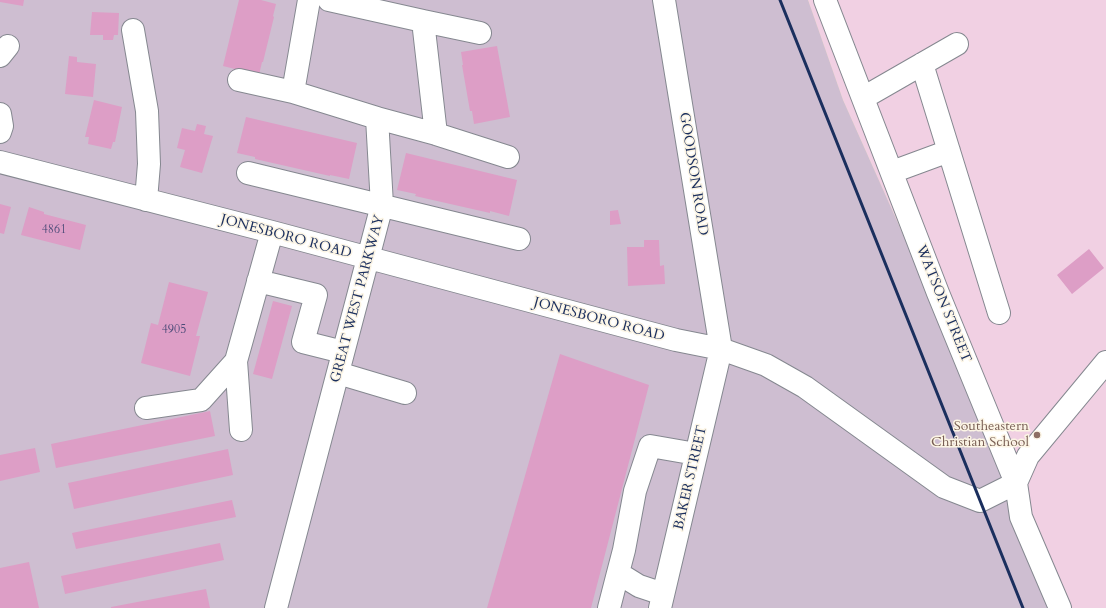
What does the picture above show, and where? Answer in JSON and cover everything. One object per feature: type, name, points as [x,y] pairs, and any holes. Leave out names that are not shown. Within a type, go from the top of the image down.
[{"type":"street","points":[[292,92],[309,0]]},
{"type":"street","points":[[329,0],[381,6],[422,21],[480,32]]},
{"type":"street","name":"GOODSON ROAD","points":[[664,0],[721,348]]},
{"type":"street","name":"WATSON STREET","points":[[825,0],[938,293],[1016,483],[1021,517],[1060,608]]},
{"type":"street","points":[[422,21],[436,134]]},
{"type":"street","points":[[133,30],[148,111],[149,156],[146,200]]},
{"type":"street","points":[[863,98],[958,44]]},
{"type":"street","points":[[922,64],[999,313]]},
{"type":"street","points":[[239,80],[292,92],[436,134],[508,157]]},
{"type":"street","points":[[0,114],[2,126],[0,132]]},
{"type":"street","name":"GREAT WEST PARKWAY","points":[[276,608],[382,205],[378,118]]},
{"type":"street","points":[[892,172],[949,151]]},
{"type":"street","name":"JONESBORO ROAD","points":[[0,162],[272,232],[368,259],[676,340],[721,348],[766,365],[805,387],[944,487],[980,501],[1016,483]]},
{"type":"street","points":[[248,173],[519,239]]},
{"type":"street","points":[[241,430],[236,361],[272,232]]},
{"type":"street","points":[[258,281],[316,295],[303,342],[341,363],[405,393]]},
{"type":"street","name":"BAKER STREET","points":[[662,601],[721,348]]},
{"type":"street","points":[[146,408],[200,400],[236,361]]},
{"type":"street","points":[[1016,483],[1028,456],[1106,362]]},
{"type":"street","points":[[609,608],[624,550],[635,491],[650,446],[696,454]]},
{"type":"street","points":[[618,573],[662,601]]},
{"type":"shaded area","points":[[0,0],[808,0],[843,100],[1027,512],[1067,608],[0,608]]},
{"type":"shaded area","points":[[808,0],[1106,0],[1106,608],[1067,608],[1027,512],[843,100]]},
{"type":"building","points":[[0,0],[24,0],[23,6],[0,2]]},
{"type":"building","points":[[239,0],[261,0],[276,4],[259,75],[223,66]]},
{"type":"building","points":[[92,12],[119,13],[118,35],[114,35],[113,40],[103,40],[103,35],[90,35]]},
{"type":"building","points":[[497,46],[510,117],[474,124],[472,111],[470,111],[461,52]]},
{"type":"building","points":[[69,56],[77,57],[77,62],[96,64],[93,97],[65,94]]},
{"type":"building","points":[[94,100],[122,107],[115,142],[113,142],[111,149],[88,144],[89,137],[85,137]]},
{"type":"building","points":[[246,117],[357,143],[349,179],[255,159],[255,157],[237,153]]},
{"type":"building","points":[[197,124],[206,126],[204,134],[213,136],[202,173],[180,167],[185,150],[177,148],[182,128],[195,131]]},
{"type":"building","points":[[406,153],[517,180],[509,216],[415,196],[416,194],[397,190]]},
{"type":"building","points":[[0,204],[11,207],[4,234],[0,233]]},
{"type":"building","points":[[29,207],[44,212],[44,214],[86,225],[80,250],[21,235]]},
{"type":"building","points":[[618,210],[621,224],[610,225],[610,211]]},
{"type":"building","points":[[644,240],[659,240],[660,266],[664,265],[665,284],[628,286],[627,247],[644,247]]},
{"type":"building","points":[[1089,249],[1104,268],[1072,294],[1057,275]]},
{"type":"building","points":[[169,282],[208,292],[196,336],[200,336],[190,376],[141,363],[151,323],[158,325]]},
{"type":"building","points":[[273,301],[292,306],[272,379],[253,374]]},
{"type":"building","points":[[560,354],[649,385],[591,608],[487,608]]},
{"type":"building","points":[[210,411],[215,436],[56,468],[51,444]]},
{"type":"building","points":[[35,448],[40,472],[0,481],[0,455]]},
{"type":"building","points":[[228,449],[233,475],[74,509],[68,483]]},
{"type":"building","points":[[232,500],[236,517],[76,549],[72,533]]},
{"type":"building","points":[[220,543],[224,560],[65,594],[61,576]]},
{"type":"building","points":[[29,562],[39,608],[0,608],[0,568]]},
{"type":"building","points":[[206,589],[210,608],[111,608],[111,607]]},
{"type":"railway","points":[[780,0],[1023,608]]},
{"type":"place","name":"Southeastern Christian School","points":[[1037,435]]}]
